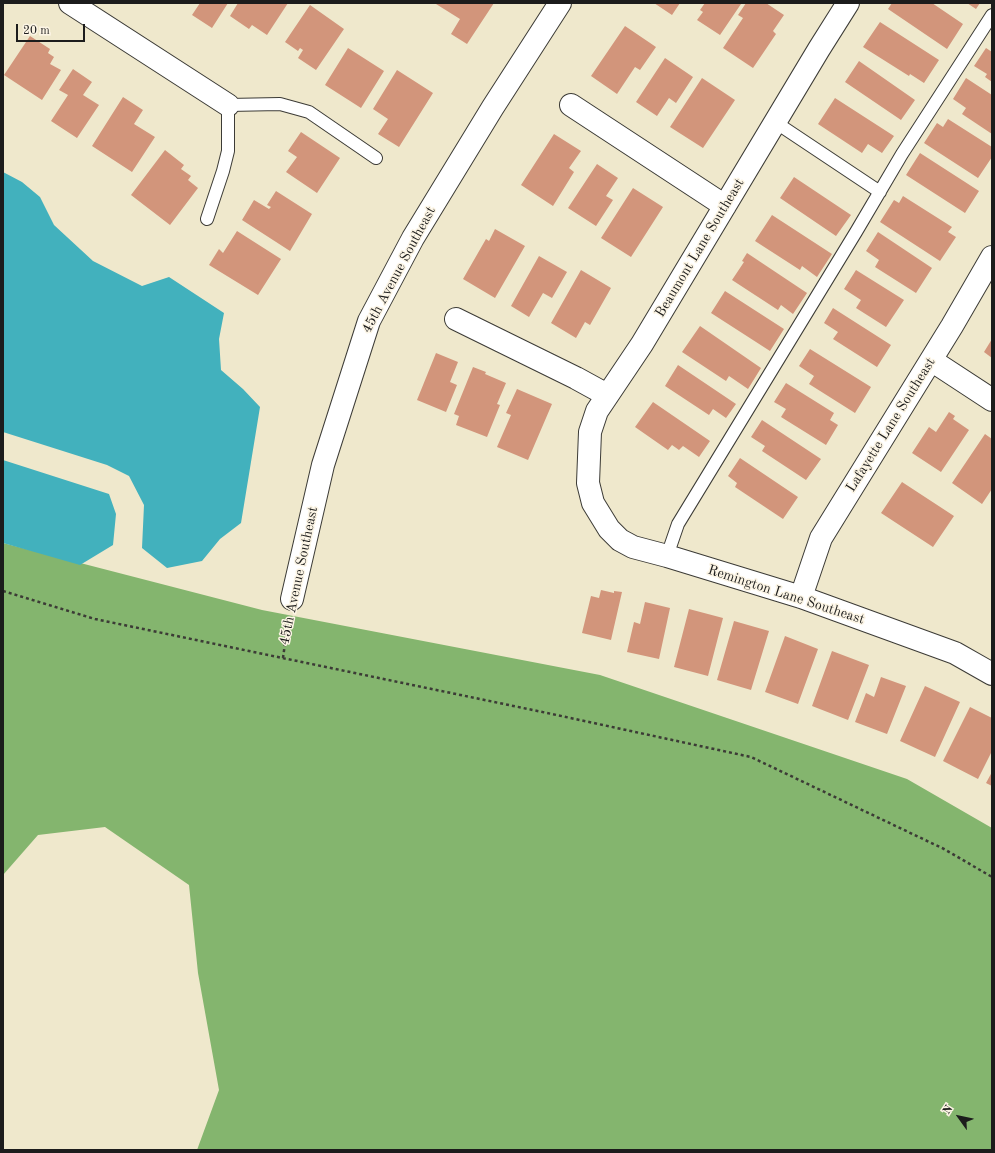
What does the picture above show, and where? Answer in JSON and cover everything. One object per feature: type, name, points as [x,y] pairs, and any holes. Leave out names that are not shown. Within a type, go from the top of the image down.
[{"type":"street","points":[[70,3],[228,105]]},
{"type":"street","name":"45th Avenue Southeast","points":[[292,599],[323,465],[369,321],[413,238],[492,107],[560,3]]},
{"type":"street","name":"Beaumont Lane Southeast","points":[[593,503],[588,483],[590,432],[597,410],[642,344],[725,206],[775,122],[839,6]]},
{"type":"street","points":[[571,105],[725,206]]},
{"type":"street","name":"Lafayette Lane Southeast","points":[[801,597],[820,538],[952,326],[992,257]]},
{"type":"street","points":[[456,319],[576,378],[607,395]]},
{"type":"street","points":[[931,360],[992,400]]},
{"type":"street","name":"Remington Lane Southeast","points":[[593,503],[609,529],[620,540],[633,547],[801,597],[955,653],[992,674]]},
{"type":"lane","points":[[666,556],[678,524],[902,154],[992,15]]},
{"type":"lane","points":[[207,219],[228,151],[228,105],[280,104],[309,112],[376,158]]},
{"type":"lane","points":[[775,122],[880,192]]},
{"type":"path","points":[[3,591],[95,619],[751,756],[944,849],[992,877]]},
{"type":"path","name":"45th Avenue Southeast","points":[[283,658],[292,599]]},
{"type":"green space","points":[[3,543],[262,610],[600,675],[907,779],[992,828],[992,1150],[197,1150],[219,1090],[198,973],[189,885],[105,827],[38,835],[3,875]]},
{"type":"water","points":[[3,172],[22,182],[40,197],[54,225],[93,261],[142,286],[169,277],[224,313],[219,339],[221,370],[243,389],[260,407],[241,523],[220,539],[202,561],[167,568],[142,548],[144,505],[129,476],[107,465],[3,432]]},
{"type":"water","points":[[3,460],[109,494],[116,514],[113,545],[80,565],[3,543]]},
{"type":"building","points":[[200,3],[228,3],[212,28],[192,15]]},
{"type":"building","points":[[238,3],[288,3],[267,35],[252,25],[249,29],[230,16]]},
{"type":"building","points":[[494,3],[467,44],[451,34],[460,19],[436,4]]},
{"type":"building","points":[[654,3],[680,3],[672,15]]},
{"type":"building","points":[[705,3],[741,4],[720,35],[697,20],[703,12],[700,10]]},
{"type":"building","points":[[746,3],[766,3],[784,15],[773,31],[776,34],[753,68],[723,48],[743,18],[738,15]]},
{"type":"building","points":[[892,3],[932,3],[963,24],[947,49],[888,9]]},
{"type":"building","points":[[967,3],[980,3],[976,9]]},
{"type":"building","points":[[310,5],[344,29],[316,70],[298,58],[303,50],[300,48],[298,51],[285,42]]},
{"type":"building","points":[[880,22],[939,60],[924,83],[910,74],[909,76],[863,47]]},
{"type":"building","points":[[625,26],[656,47],[640,70],[635,67],[617,94],[591,76]]},
{"type":"building","points":[[30,36],[50,49],[48,53],[54,57],[50,64],[61,70],[42,100],[4,75]]},
{"type":"building","points":[[348,48],[384,71],[361,108],[325,85]]},
{"type":"building","points":[[986,48],[992,52],[992,82],[985,77],[987,74],[974,66]]},
{"type":"building","points":[[665,58],[693,77],[676,103],[669,98],[657,116],[636,102]]},
{"type":"building","points":[[859,61],[915,100],[901,120],[845,82]]},
{"type":"building","points":[[73,69],[92,82],[83,95],[99,105],[77,138],[51,121],[68,95],[59,90]]},
{"type":"building","points":[[397,70],[433,93],[399,147],[378,134],[388,119],[373,109]]},
{"type":"building","points":[[702,78],[735,100],[703,148],[670,127]]},
{"type":"building","points":[[966,78],[992,95],[992,134],[962,114],[966,108],[953,99]]},
{"type":"building","points":[[123,97],[143,110],[134,124],[155,137],[132,172],[92,146]]},
{"type":"building","points":[[835,98],[894,136],[882,153],[868,144],[862,153],[818,124]]},
{"type":"building","points":[[948,119],[992,147],[992,157],[978,178],[924,143],[937,123],[943,127]]},
{"type":"building","points":[[301,132],[340,158],[317,193],[286,172],[297,157],[288,151]]},
{"type":"building","points":[[554,134],[581,151],[569,168],[574,172],[553,206],[521,185]]},
{"type":"building","points":[[165,150],[184,165],[181,169],[191,176],[188,180],[198,188],[170,225],[131,195]]},
{"type":"building","points":[[920,153],[979,191],[965,213],[906,175]]},
{"type":"building","points":[[597,164],[618,178],[606,196],[613,200],[596,226],[568,208]]},
{"type":"building","points":[[794,177],[851,215],[836,236],[780,198]]},
{"type":"building","points":[[633,188],[663,207],[631,257],[601,238]]},
{"type":"building","points":[[276,191],[312,214],[290,251],[242,220],[254,200],[269,209],[271,207],[267,205]]},
{"type":"building","points":[[903,196],[952,227],[948,232],[956,237],[940,261],[880,222],[894,200],[899,203]]},
{"type":"building","points":[[772,215],[832,254],[817,277],[802,266],[800,270],[755,241]]},
{"type":"building","points":[[495,229],[525,246],[495,298],[463,279],[486,239],[489,241]]},
{"type":"building","points":[[237,231],[281,259],[258,295],[209,265],[219,249],[223,253]]},
{"type":"building","points":[[878,232],[932,268],[916,293],[875,267],[879,260],[866,251]]},
{"type":"building","points":[[747,253],[807,293],[793,314],[781,305],[778,310],[732,280],[744,262],[742,261]]},
{"type":"building","points":[[539,256],[567,272],[552,298],[543,293],[529,317],[511,306]]},
{"type":"building","points":[[581,270],[611,288],[590,325],[585,322],[576,338],[551,323]]},
{"type":"building","points":[[856,270],[904,300],[886,327],[856,308],[861,300],[844,289]]},
{"type":"building","points":[[725,291],[784,329],[770,351],[711,313]]},
{"type":"building","points":[[833,308],[891,345],[877,367],[833,339],[838,332],[824,323]]},
{"type":"building","points":[[700,326],[761,368],[748,389],[729,376],[726,381],[682,352]]},
{"type":"building","points":[[992,339],[992,358],[984,352]]},
{"type":"building","points":[[810,349],[871,387],[855,413],[809,384],[814,376],[799,366]]},
{"type":"building","points":[[436,353],[458,362],[450,382],[457,385],[446,412],[417,400]]},
{"type":"building","points":[[678,365],[736,404],[726,418],[713,409],[709,415],[665,386]]},
{"type":"building","points":[[473,367],[506,383],[497,404],[500,405],[487,437],[456,425],[459,416],[454,414]]},
{"type":"building","points":[[786,383],[834,413],[830,420],[838,425],[826,445],[781,417],[786,409],[774,402]]},
{"type":"building","points":[[517,389],[552,404],[528,460],[497,447],[511,415],[506,413]]},
{"type":"building","points":[[653,402],[710,441],[699,457],[683,446],[679,450],[672,445],[668,450],[635,427]]},
{"type":"building","points":[[949,412],[955,416],[953,419],[969,430],[941,472],[912,453],[929,427],[936,432]]},
{"type":"building","points":[[762,420],[821,459],[806,480],[762,451],[765,446],[751,437]]},
{"type":"building","points":[[985,434],[992,439],[992,489],[982,504],[952,483]]},
{"type":"building","points":[[740,458],[798,497],[783,519],[735,487],[737,483],[728,476]]},
{"type":"building","points":[[902,482],[954,516],[933,547],[881,513]]},
{"type":"building","points":[[601,590],[614,593],[614,591],[622,592],[611,640],[582,633],[591,596],[599,598]]},
{"type":"building","points":[[645,602],[670,608],[659,659],[627,652],[634,622],[640,624]]},
{"type":"building","points":[[689,609],[723,618],[708,676],[674,667]]},
{"type":"building","points":[[734,621],[769,631],[751,690],[717,680]]},
{"type":"building","points":[[785,636],[818,649],[798,704],[765,692]]},
{"type":"building","points":[[832,651],[869,665],[848,720],[812,706]]},
{"type":"building","points":[[881,677],[906,686],[887,734],[855,722],[866,693],[874,697]]},
{"type":"building","points":[[925,686],[960,702],[935,757],[900,741]]},
{"type":"building","points":[[970,707],[992,718],[992,751],[978,779],[943,761]]},
{"type":"building","points":[[992,772],[992,786],[986,783]]}]
